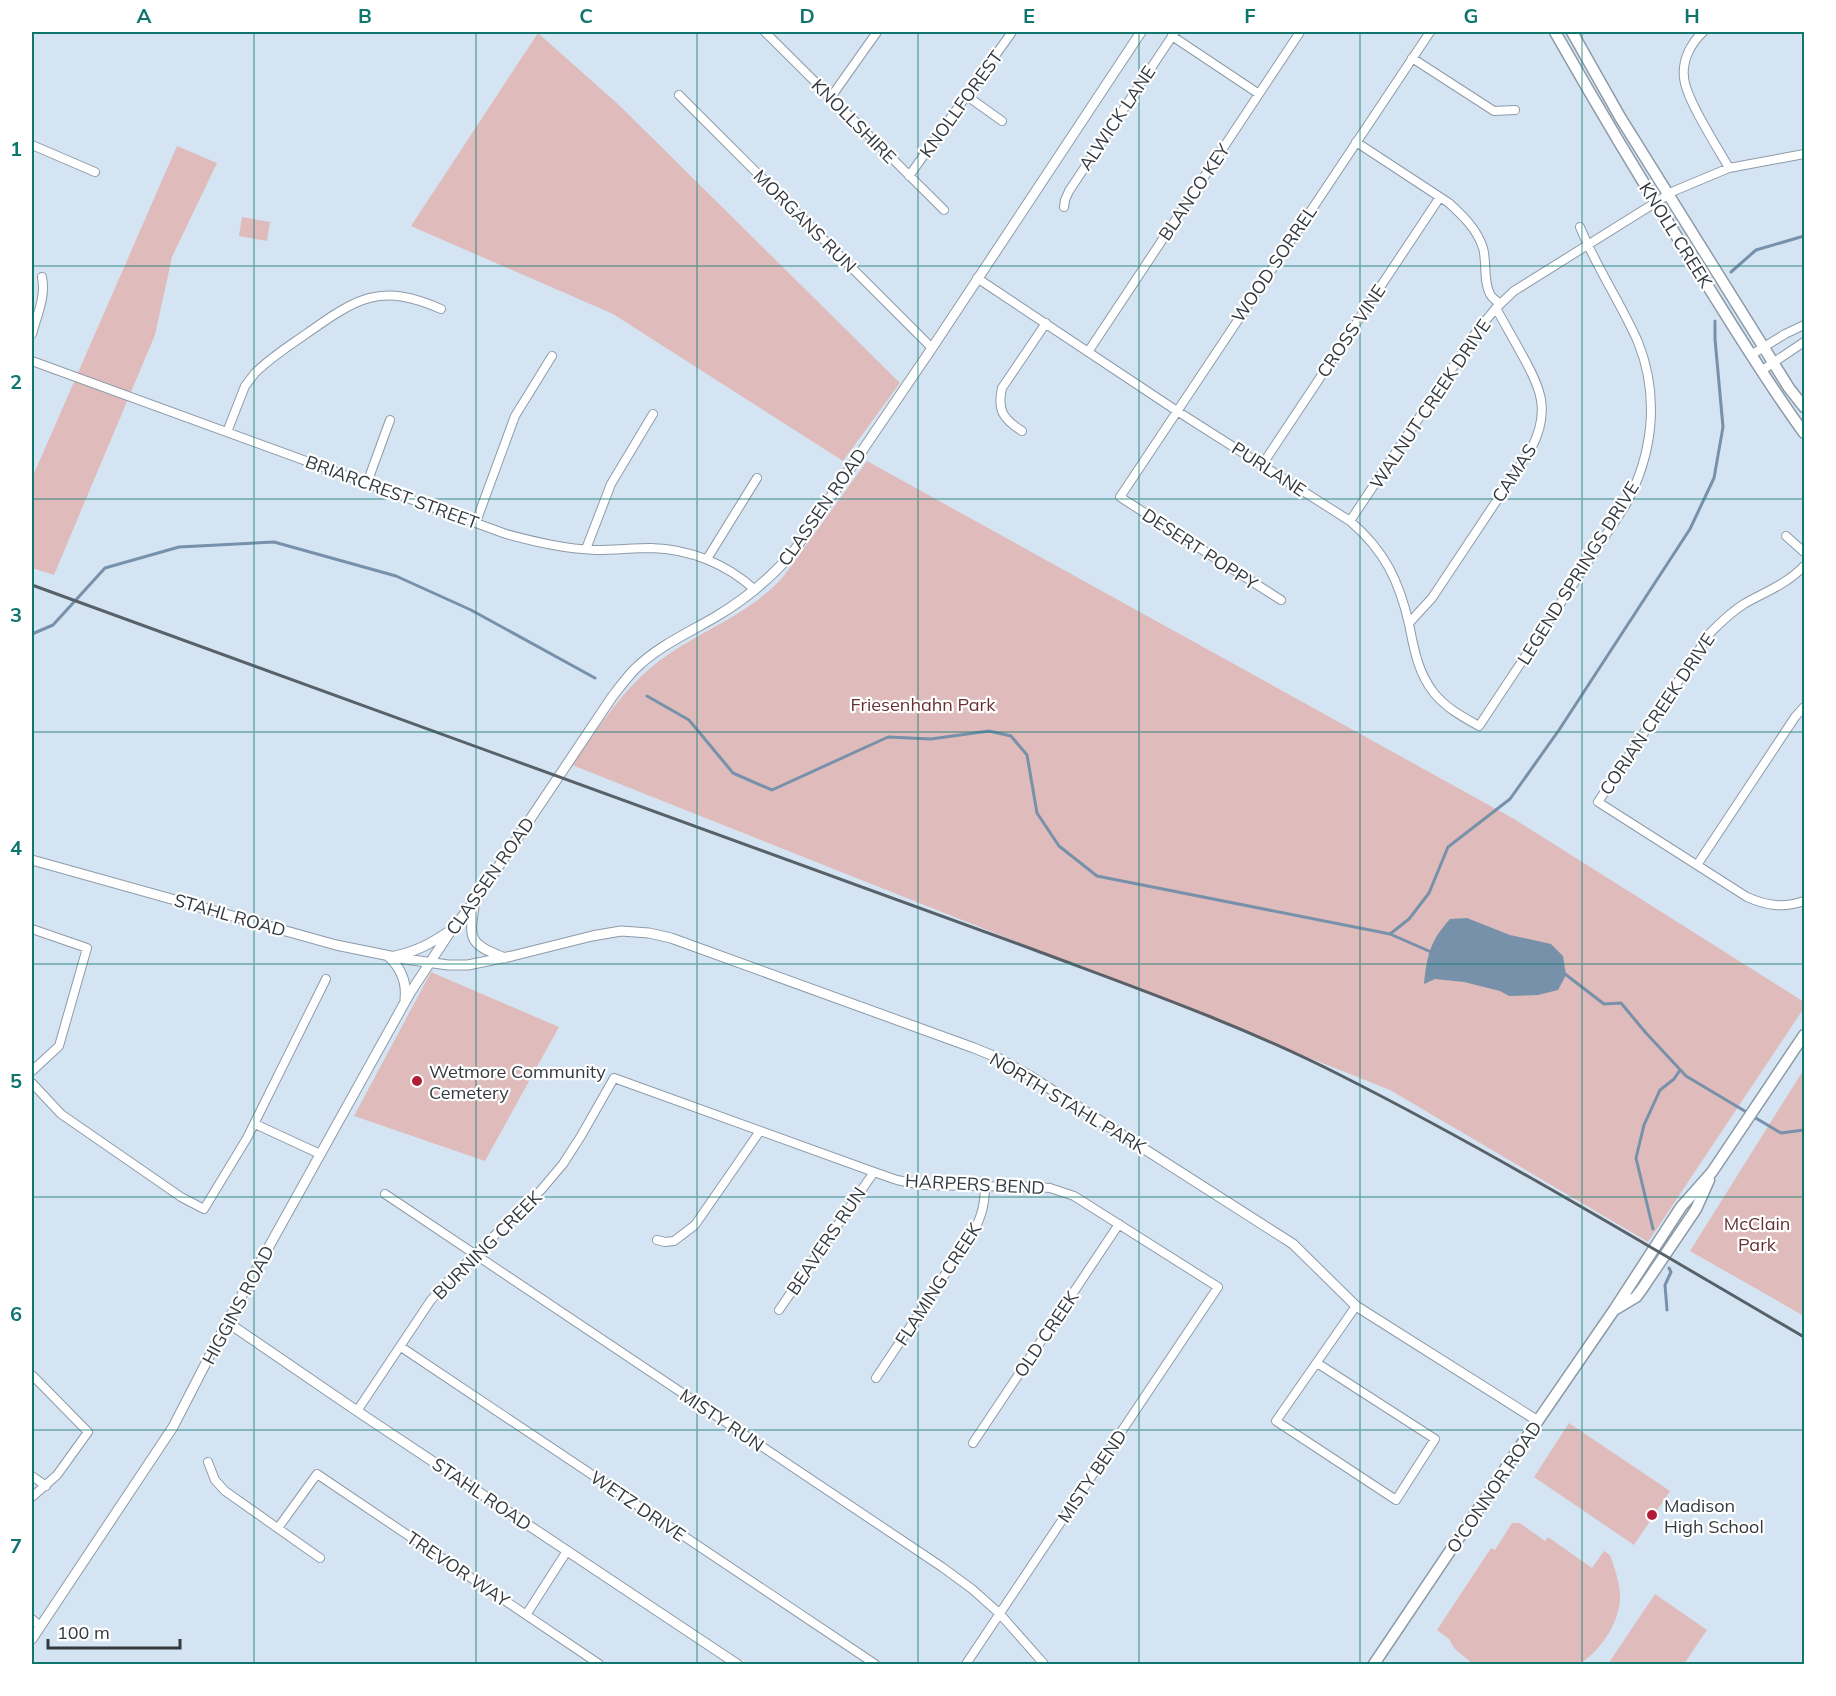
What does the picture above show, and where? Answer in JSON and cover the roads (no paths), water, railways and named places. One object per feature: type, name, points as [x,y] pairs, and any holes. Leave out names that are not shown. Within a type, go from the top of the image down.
[{"type":"main road","name":"KNOLL CREEK","points":[[1555,32],[1655,202],[1761,371],[1804,433]]},
{"type":"main road","name":"KNOLL CREEK","points":[[1572,32],[1620,117],[1789,388],[1804,407]]},
{"type":"main road","name":"O'CONNOR ROAD","points":[[1655,1259],[1657,1243],[1681,1207],[1712,1172],[1804,1035]]},
{"type":"main road","name":"O'CONNOR ROAD","points":[[1374,1665],[1626,1290],[1637,1286],[1655,1259],[1670,1249],[1696,1209],[1712,1172]]},
{"type":"street","name":"KNOLLSHIRE","points":[[765,32],[944,210]]},
{"type":"street","points":[[831,97],[877,32]]},
{"type":"street","name":"KNOLLFOREST","points":[[909,176],[1012,32]]},
{"type":"street","name":"CLASSEN ROAD","points":[[430,963],[612,697],[636,668],[755,590],[769,579],[794,550],[932,348],[1141,32]]},
{"type":"street","name":"BLANCO KEY","points":[[1088,352],[1300,32]]},
{"type":"street","name":"WOOD SORREL","points":[[1120,497],[1430,32]]},
{"type":"street","points":[[1703,32],[1688,53],[1684,77],[1687,92],[1729,168]]},
{"type":"street","points":[[1174,34],[1259,94]]},
{"type":"street","name":"ALWICK LANE","points":[[1064,207],[1069,191],[1174,34]]},
{"type":"street","points":[[1412,58],[1494,111],[1515,110]]},
{"type":"street","name":"MORGANS RUN","points":[[679,95],[932,348]]},
{"type":"street","points":[[967,96],[1002,121]]},
{"type":"street","name":"CAMAS","points":[[1356,141],[1440,197],[1461,214],[1476,234],[1483,249],[1490,293],[1535,378],[1542,407],[1540,429],[1531,449],[1432,598],[1408,623]]},
{"type":"street","points":[[32,145],[95,172]]},
{"type":"street","name":"WALNUT CREEK DRIVE","points":[[1350,522],[1477,331],[1498,306],[1528,282],[1668,194],[1729,168],[1804,154]]},
{"type":"street","name":"CROSS VINE","points":[[1262,465],[1440,197]]},
{"type":"street","name":"LEGEND SPRINGS DRIVE","points":[[1479,726],[1625,506],[1647,453],[1651,397],[1645,361],[1629,323],[1587,245],[1580,227]]},
{"type":"street","points":[[32,334],[42,300],[44,288],[42,277]]},
{"type":"street","name":"PURLANE","points":[[977,278],[1177,411],[1350,522],[1372,541],[1389,565],[1401,592],[1415,655],[1424,678],[1435,695],[1456,712],[1479,726]]},
{"type":"street","points":[[227,432],[244,386],[255,373],[345,307],[371,297],[390,295],[409,297],[441,309]]},
{"type":"street","points":[[1022,431],[1004,416],[1000,405],[1002,388],[1046,323]]},
{"type":"street","points":[[1751,355],[1804,324]]},
{"type":"street","points":[[1761,371],[1804,342],[1795,329]]},
{"type":"street","points":[[476,522],[515,416],[552,356]]},
{"type":"street","name":"BRIARCREST STREET","points":[[32,361],[535,542],[586,549],[653,548],[674,551],[707,559],[741,576],[755,590]]},
{"type":"street","points":[[586,549],[611,484],[653,414]]},
{"type":"street","points":[[367,483],[390,420]]},
{"type":"street","points":[[707,559],[757,478]]},
{"type":"street","name":"DESERT POPPY","points":[[1120,497],[1281,600]]},
{"type":"street","points":[[1786,536],[1804,552]]},
{"type":"street","name":"CORIAN CREEK DRIVE","points":[[1696,865],[1598,802],[1711,632],[1736,609],[1786,581],[1804,566]]},
{"type":"street","points":[[1804,707],[1696,865],[1762,904],[1780,906],[1804,901]]},
{"type":"street","name":"STAHL ROAD","points":[[32,860],[336,945],[430,963]]},
{"type":"street","points":[[475,900],[472,936],[482,948],[504,958]]},
{"type":"street","points":[[404,1003],[406,989],[403,975],[390,956],[416,951],[455,927]]},
{"type":"street","points":[[32,928],[87,948],[59,1046],[32,1071]]},
{"type":"street","name":"NORTH STAHL PARK","points":[[430,963],[468,965],[592,936],[621,931],[649,933],[671,938],[996,1057],[1030,1076],[1293,1244],[1356,1306],[1538,1421]]},
{"type":"street","name":"HIGGINS ROAD","points":[[32,1636],[173,1427],[227,1322],[320,1154],[404,1003],[430,963]]},
{"type":"street","points":[[32,1083],[61,1114],[181,1197],[204,1209],[255,1124],[326,979]]},
{"type":"street","name":"HARPERS BEND","points":[[614,1077],[909,1183],[1028,1186],[1050,1188],[1074,1196],[1218,1287]]},
{"type":"street","name":"BURNING CREEK","points":[[357,1411],[431,1300],[541,1190],[563,1164],[614,1077]]},
{"type":"street","points":[[255,1124],[320,1154]]},
{"type":"street","points":[[657,1240],[665,1242],[674,1240],[695,1225],[760,1131]]},
{"type":"street","name":"BEAVERS RUN","points":[[779,1310],[874,1172]]},
{"type":"street","name":"FLAMING CREEK","points":[[876,1378],[974,1231],[984,1204],[985,1186]]},
{"type":"street","name":"MISTY RUN","points":[[385,1194],[942,1567],[1000,1614],[1044,1665]]},
{"type":"street","name":"OLD CREEK","points":[[973,1443],[1119,1224]]},
{"type":"street","name":"MISTY BEND","points":[[966,1665],[1218,1287]]},
{"type":"street","points":[[1317,1363],[1434,1439],[1396,1500],[1276,1421],[1356,1306]]},
{"type":"street","name":"STAHL ROAD","points":[[227,1322],[737,1665]]},
{"type":"street","name":"WETZ DRIVE","points":[[401,1347],[875,1665]]},
{"type":"street","points":[[32,1375],[88,1432],[57,1475],[32,1497]]},
{"type":"street","points":[[208,1462],[215,1479],[225,1491],[320,1558]]},
{"type":"street","name":"TREVOR WAY","points":[[278,1528],[317,1474],[599,1665]]},
{"type":"street","points":[[32,1476],[46,1486]]},
{"type":"street","points":[[526,1615],[567,1551]]},
{"type":"street","points":[[32,1620],[40,1626]]},
{"type":"water","points":[[1467,918],[1510,935],[1551,944],[1563,956],[1566,975],[1558,990],[1538,995],[1509,996],[1500,991],[1464,982],[1435,979],[1424,984],[1428,956],[1438,934],[1450,919]]},
{"type":"waterway","points":[[1731,272],[1756,250],[1804,236]]},
{"type":"waterway","points":[[1390,934],[1409,919],[1429,893],[1448,847],[1510,799],[1559,730],[1690,529],[1714,478],[1723,427],[1715,321]]},
{"type":"waterway","points":[[32,634],[53,625],[105,568],[179,547],[274,542],[396,576],[471,610],[595,678]]},
{"type":"waterway","points":[[647,696],[689,720],[733,773],[772,790],[888,737],[931,739],[989,731],[1011,736],[1027,755],[1037,813],[1059,846],[1097,876],[1390,934],[1431,952]]},
{"type":"waterway","points":[[1565,974],[1604,1004],[1621,1003],[1686,1076],[1748,1113]]},
{"type":"waterway","points":[[1653,1229],[1636,1158],[1644,1125],[1660,1090],[1674,1079],[1680,1070]]},
{"type":"waterway","points":[[1754,1117],[1781,1133],[1804,1130]]},
{"type":"waterway","points":[[1667,1310],[1665,1285],[1671,1272],[1669,1268]]},
{"type":"railway","points":[[32,585],[1032,949],[1266,1040],[1342,1076],[1459,1138],[1804,1337]]},
{"type":"place","name":"Wetmore Community Cemetery","points":[[417,1081]]},
{"type":"place","name":"Madison High School","points":[[1652,1515]]},
{"type":"park label","name":"Friesenhahn Park","points":[[923,704]]},
{"type":"park label","name":"McClain Park","points":[[1757,1233]]}]
